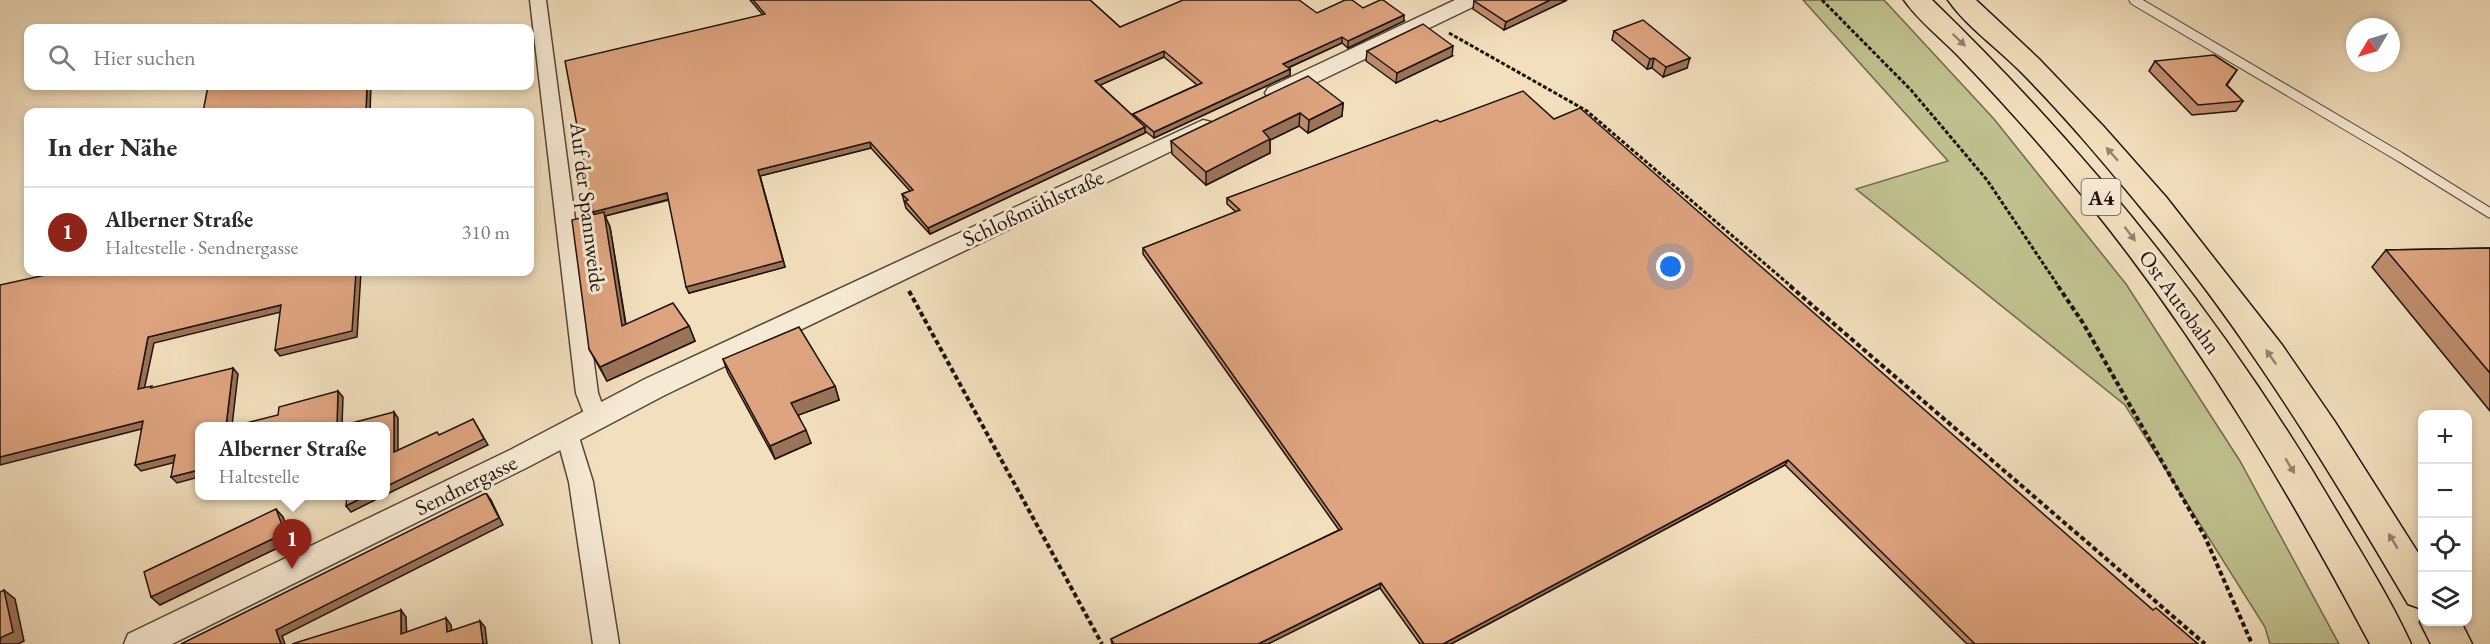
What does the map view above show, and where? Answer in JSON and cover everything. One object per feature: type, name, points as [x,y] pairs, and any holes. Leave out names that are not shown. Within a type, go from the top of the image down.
[{"type":"highway","name":"Ost Autobahn","points":[[1917,0],[1991,72],[2058,144],[2114,212],[2188,311],[2260,416],[2328,528],[2391,644]]},
{"type":"highway","name":"Ost Autobahn","points":[[1961,0],[2091,131],[2140,185],[2223,288],[2305,405],[2376,513],[2418,585]]},
{"type":"highway","points":[[2443,626],[2452,644]]},
{"type":"street","name":"Auf der Spannweide","points":[[538,0],[587,393],[596,418]]},
{"type":"street","points":[[1255,103],[1473,0]]},
{"type":"street","name":"Schloßmühlstraße","points":[[596,418],[655,387],[1223,118]]},
{"type":"street","name":"Sendnergasse","points":[[140,644],[596,418]]},
{"type":"street","points":[[567,434],[581,482],[606,644]]},
{"type":"lane","points":[[2134,0],[2490,213]]},
{"type":"path","points":[[1822,0],[1911,90],[1988,180],[2083,323],[2199,526],[2252,644]]},
{"type":"path","points":[[1428,21],[1587,111],[2205,644]]},
{"type":"path","points":[[898,272],[1102,644]]},
{"type":"green space","points":[[1803,0],[1884,0],[1994,119],[2126,284],[2240,461],[2339,644],[2270,644],[2265,627],[2125,405],[1856,189],[1948,161]]},
{"type":"building","points":[[753,0],[1090,0],[1120,27],[1183,0],[1299,0],[1317,13],[1345,0],[1352,0],[1363,8],[1383,0],[1404,15],[1348,41],[1342,37],[1283,64],[1290,69],[1154,132],[1133,114],[1202,83],[1164,51],[1095,81],[1145,127],[928,228],[905,201],[908,200],[902,194],[913,190],[870,142],[758,170],[783,261],[686,287],[667,193],[593,212],[565,61],[765,14]]},
{"type":"building","points":[[1475,0],[1550,0],[1506,22]]},
{"type":"building","points":[[1643,20],[1690,58],[1666,67],[1654,58],[1650,59],[1614,31]]},
{"type":"building","points":[[1423,24],[1453,46],[1397,73],[1367,51]]},
{"type":"building","points":[[2214,55],[2237,70],[2226,85],[2243,101],[2198,105],[2155,61]]},
{"type":"building","points":[[1308,76],[1343,103],[1309,120],[1300,113],[1263,131],[1270,139],[1206,172],[1171,141]]},
{"type":"building","points":[[207,90],[367,90],[366,108],[204,108]]},
{"type":"building","points":[[1523,91],[1554,119],[1580,108],[2153,610],[2156,608],[2198,644],[1975,644],[1788,460],[1443,644],[1424,644],[1381,583],[1258,644],[1114,644],[1111,639],[1342,529],[1143,248],[1240,210],[1227,198],[1437,120],[1440,122]]},
{"type":"building","points":[[604,212],[622,326],[673,303],[689,326],[600,367],[589,349],[572,220]]},
{"type":"building","points":[[2490,248],[2490,373],[2386,250]]},
{"type":"building","points":[[41,276],[356,276],[352,331],[275,350],[281,305],[148,337],[138,389],[152,386],[151,388],[233,368],[226,422],[195,422],[195,471],[171,477],[175,455],[135,465],[143,421],[0,457],[0,285]]},
{"type":"building","points":[[799,327],[835,386],[791,403],[806,430],[770,446],[723,359]]},
{"type":"building","points":[[338,391],[337,422],[250,422],[278,415],[279,407]]},
{"type":"building","points":[[394,412],[394,452],[437,432],[439,435],[473,419],[484,439],[390,485],[390,422],[355,422]]},
{"type":"building","points":[[486,493],[499,518],[276,630],[281,644],[181,644]]},
{"type":"building","points":[[347,500],[357,500],[346,506]]},
{"type":"building","points":[[276,509],[285,533],[151,597],[144,572]]},
{"type":"building","points":[[4,590],[13,632],[0,638],[0,592]]},
{"type":"building","points":[[401,610],[401,634],[446,618],[447,632],[480,621],[483,644],[292,644]]},
{"type":"place","name":"Alberner Straße","points":[[292,569]]}]
